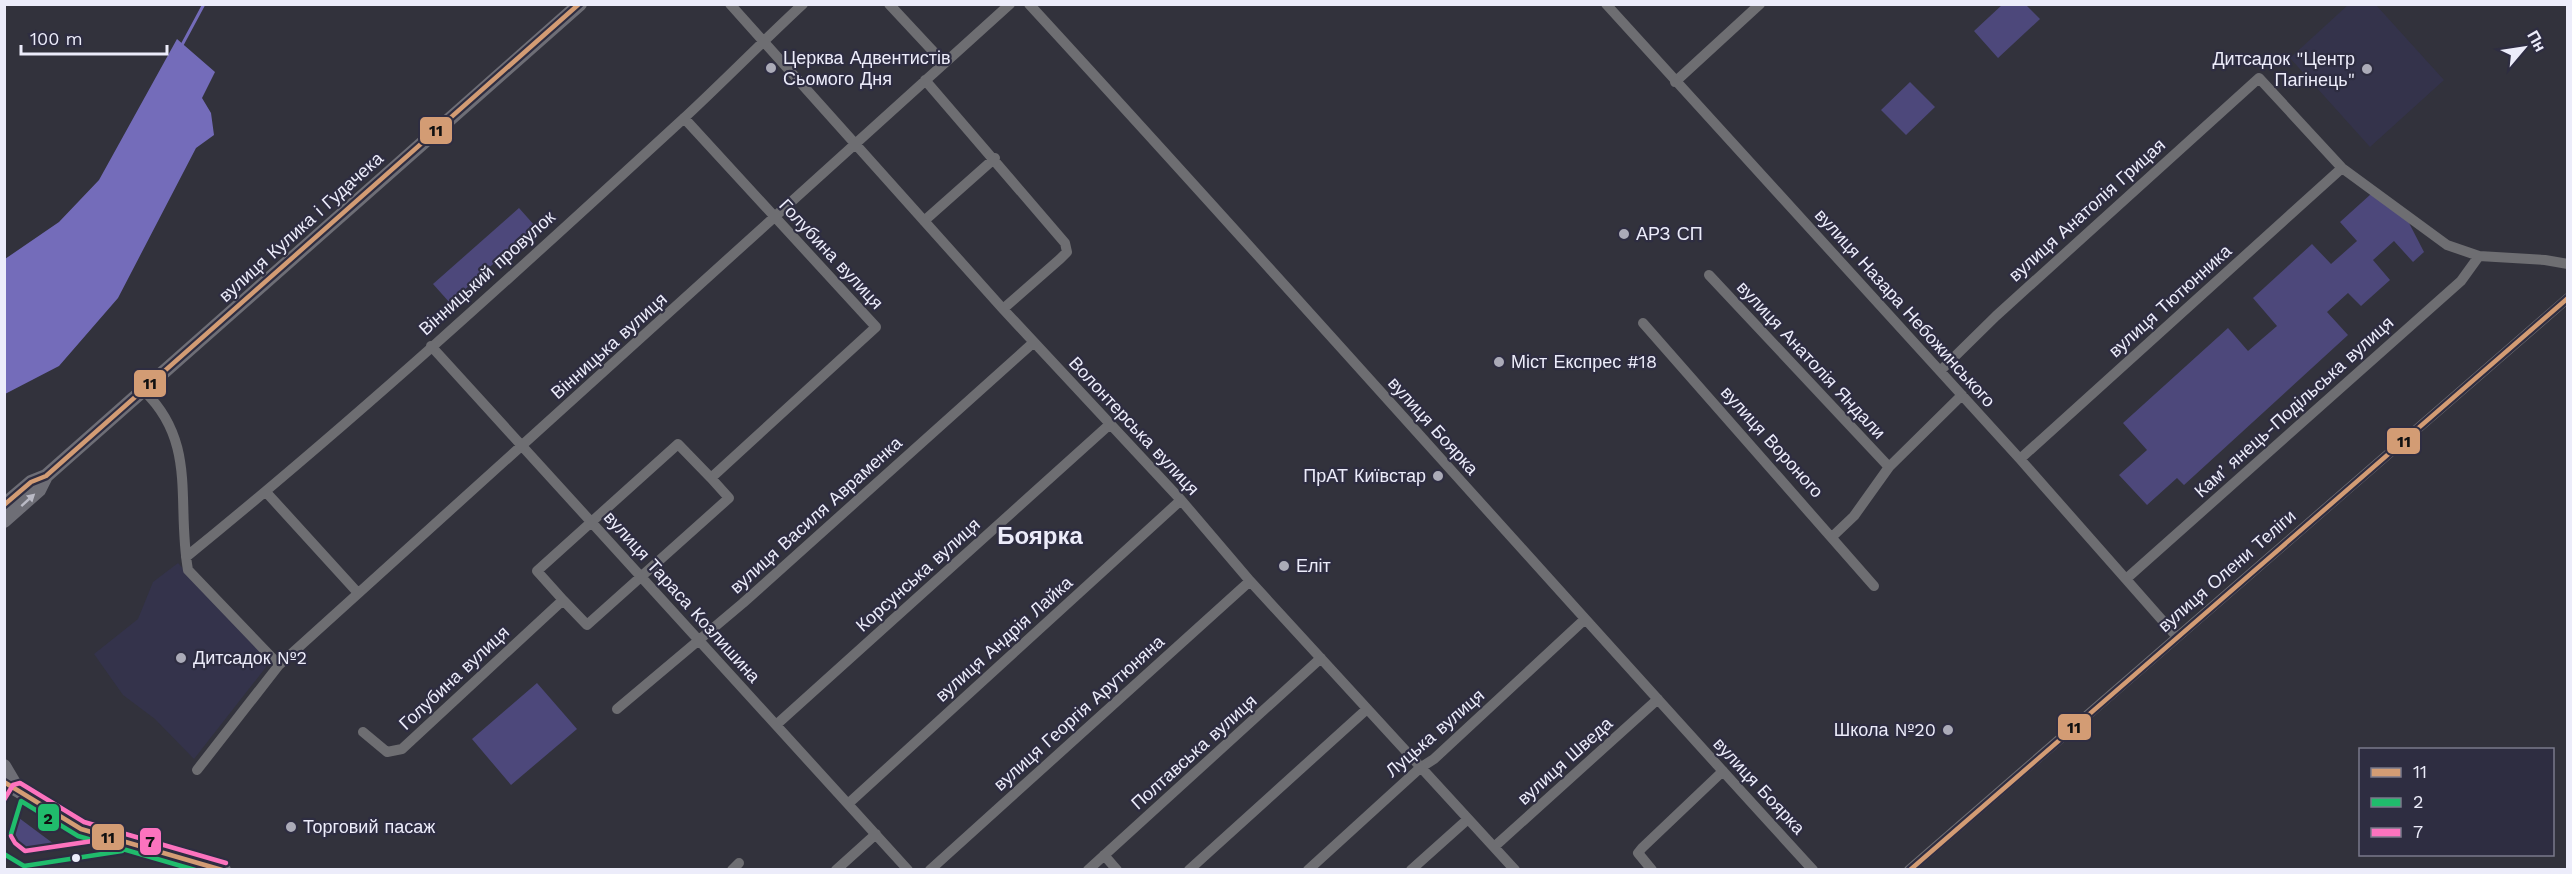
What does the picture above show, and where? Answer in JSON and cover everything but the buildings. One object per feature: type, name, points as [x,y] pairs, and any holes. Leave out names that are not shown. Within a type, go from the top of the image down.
[{"type":"main road","name":"вулиця Кулика і Гудачека","points":[[4,505],[31,482],[46,476],[144,391],[580,4]]},
{"type":"main road","name":"вулиця Кулика і Гудачека","points":[[4,521],[39,490],[46,476]]},
{"type":"main road","points":[[4,766],[18,790]]},
{"type":"main road","points":[[4,782],[81,829],[224,870]]},
{"type":"street","name":"Волонтерська вулиця","points":[[730,4],[1003,309],[1181,500],[1250,581],[1515,870]]},
{"type":"street","name":"Вінницький провулок","points":[[186,557],[266,492],[432,346],[684,118],[803,4]]},
{"type":"street","points":[[889,4],[944,63]]},
{"type":"street","name":"Вінницька вулиця","points":[[197,770],[279,665],[1010,4]]},
{"type":"street","name":"вулиця Боярка","points":[[1029,4],[1234,228],[1584,620],[1813,870]]},
{"type":"street","name":"вулиця Назара Небожинського","points":[[1606,4],[2020,459],[2177,637]]},
{"type":"street","points":[[1675,82],[1760,4]]},
{"type":"street","name":"вулиця Анатолія Грицая","points":[[1940,371],[2004,308],[2259,78],[2342,168]]},
{"type":"street","points":[[925,80],[1050,222],[1065,243],[1067,252],[1003,309]]},
{"type":"street","name":"Голубина вулиця","points":[[684,118],[876,327],[711,478]]},
{"type":"street","points":[[924,221],[995,158]]},
{"type":"street","points":[[2342,168],[2447,245],[2479,256],[2545,260],[2568,264]]},
{"type":"street","name":"вулиця Тютюнника","points":[[2020,459],[2342,168]]},
{"type":"street","name":"Камʼянець-Подільська вулиця","points":[[2126,579],[2461,281],[2479,256]]},
{"type":"street","name":"вулиця Анатолія Яндали","points":[[1709,275],[1889,467]]},
{"type":"street","name":"вулиця Олени Теліги","points":[[1909,870],[2568,298]]},
{"type":"street","name":"вулиця Вороного","points":[[1643,323],[1833,536],[1874,586]]},
{"type":"street","name":"вулиця Василя Авраменка","points":[[617,708],[743,603],[1034,342]]},
{"type":"street","name":"вулиця Тараса Козлишина","points":[[432,346],[908,870]]},
{"type":"street","points":[[144,391],[166,416],[180,451],[188,570],[279,665]]},
{"type":"street","points":[[1833,536],[1854,516],[1889,467],[1962,395]]},
{"type":"street","name":"Корсунська вулиця","points":[[776,725],[1109,425]]},
{"type":"street","points":[[678,444],[729,498],[587,626],[537,571],[591,522],[678,444]]},
{"type":"street","points":[[266,492],[358,593]]},
{"type":"street","name":"вулиця Андрія Лайка","points":[[849,803],[1181,500]]},
{"type":"street","name":"вулиця Георгія Арутюняна","points":[[930,870],[1250,581]]},
{"type":"street","name":"Голубина вулиця","points":[[363,732],[387,752],[397,752],[402,749],[563,600]]},
{"type":"street","name":"Луцька вулиця","points":[[1308,870],[1420,768],[1434,759],[1584,620]]},
{"type":"street","name":"Полтавська вулиця","points":[[1088,870],[1321,658]]},
{"type":"street","name":"вулиця Шведа","points":[[1494,847],[1658,699]]},
{"type":"street","points":[[1188,870],[1367,709]]},
{"type":"street","points":[[1652,870],[1638,853],[1723,771]]},
{"type":"street","points":[[1411,870],[1468,819]]},
{"type":"street","points":[[836,870],[876,834]]},
{"type":"street","points":[[1104,855],[1117,870]]},
{"type":"shaded area","points":[[2003,4],[2026,5],[2040,19],[1998,58],[1974,31]]},
{"type":"shaded area","name":"Дитсадок \"Центр Пагінець\"","points":[[2349,4],[2376,5],[2444,80],[2370,147],[2290,58]]},
{"type":"shaded area","points":[[177,39],[215,72],[202,98],[211,113],[214,135],[196,148],[118,298],[59,366],[5,394],[5,259],[59,222],[99,180]]},
{"type":"shaded area","points":[[1910,82],[1935,107],[1906,135],[1881,110]]},
{"type":"shaded area","points":[[2371,194],[2408,221],[2424,252],[2413,262],[2394,241],[2373,260],[2390,280],[2361,306],[2348,293],[2327,312],[2348,335],[2184,485],[2177,478],[2147,505],[2119,475],[2147,450],[2123,423],[2228,328],[2248,351],[2277,326],[2253,298],[2312,244],[2331,264],[2357,241],[2340,222]]},
{"type":"shaded area","points":[[519,208],[535,226],[450,303],[433,284]]},
{"type":"shaded area","name":"Дитсадок №2","points":[[178,563],[270,662],[194,759],[155,719],[123,695],[94,654],[138,619],[153,582]]},
{"type":"shaded area","points":[[537,683],[577,729],[511,785],[472,739]]},
{"type":"shaded area","points":[[19,818],[58,847],[29,852],[16,845],[13,838],[14,829]]},
{"type":"waterway","points":[[182,45],[204,4]]},
{"type":"transit line","name":"11","points":[[4,505],[31,482],[46,476],[579,4]]},
{"type":"transit line","name":"11","points":[[1910,870],[2568,298]]},
{"type":"transit line","name":"11","points":[[4,782],[81,829],[222,870]]},
{"type":"transit line","name":"7","points":[[4,800],[13,785],[20,783],[84,822],[226,863]]},
{"type":"transit line","name":"2","points":[[11,834],[21,801],[78,836],[195,870]]},
{"type":"transit line","name":"7","points":[[11,836],[15,843],[25,851],[120,837]]},
{"type":"transit line","name":"2","points":[[4,854],[24,866],[122,851]]},
{"type":"place","name":"Церква Адвентистів Сьомого Дня","points":[[771,68]]},
{"type":"place","name":"Дитсадок \"Центр Пагінець\"","points":[[2367,69]]},
{"type":"place","name":"АРЗ СП","points":[[1624,234]]},
{"type":"place","name":"Міст Експрес #18","points":[[1499,362]]},
{"type":"place","name":"ПрАТ Київстар","points":[[1438,476]]},
{"type":"place","name":"Еліт","points":[[1284,566]]},
{"type":"place","name":"Дитсадок №2","points":[[181,658]]},
{"type":"place","name":"Школа №20","points":[[1948,730]]},
{"type":"place","name":"Торговий пасаж","points":[[291,827]]},
{"type":"district","name":"Боярка","points":[[1040,536]]}]
